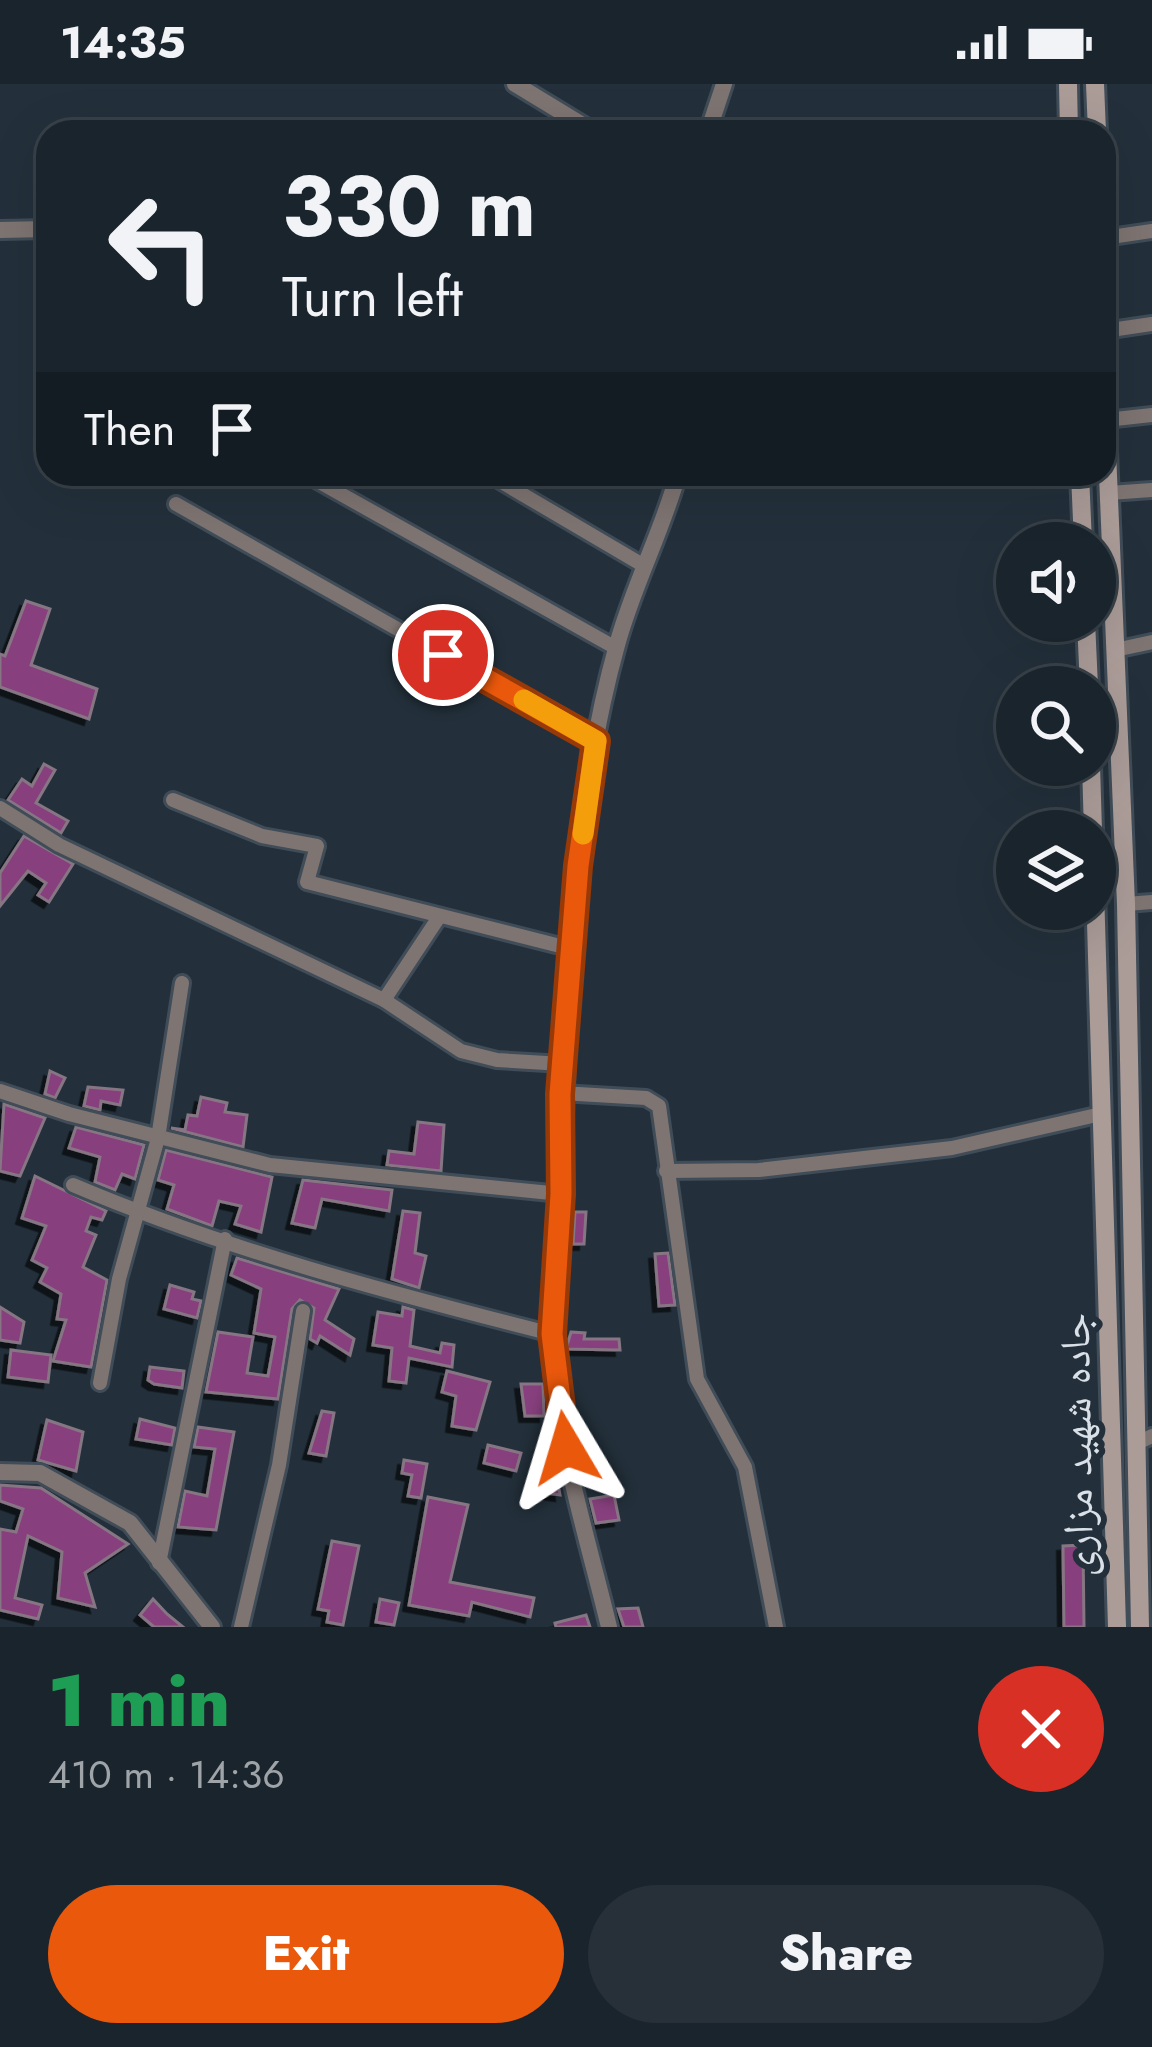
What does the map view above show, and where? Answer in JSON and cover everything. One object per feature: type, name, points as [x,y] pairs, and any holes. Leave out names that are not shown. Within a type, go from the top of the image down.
[{"type":"main road","points":[[1068,84],[1069,120]]},
{"type":"main road","points":[[1095,84],[1096,120]]},
{"type":"main road","points":[[1081,486],[1082,522]]},
{"type":"main road","points":[[1109,486],[1126,904],[1132,1322],[1143,1364],[1140,1627]]},
{"type":"main road","name":"جاده شهید مزاری","points":[[1096,930],[1117,1627]]},
{"type":"main road","points":[[1108,1261],[1121,1271],[1132,1257]]},
{"type":"main road","points":[[1108,1324],[1117,1308],[1132,1322]]},
{"type":"street","points":[[515,84],[574,120]]},
{"type":"street","points":[[712,120],[724,84]]},
{"type":"street","points":[[0,230],[36,229]]},
{"type":"street","points":[[1116,236],[1152,231]]},
{"type":"street","points":[[1116,329],[1152,324]]},
{"type":"street","points":[[1116,419],[1152,415]]},
{"type":"street","points":[[326,486],[616,648]]},
{"type":"street","points":[[508,486],[641,564]]},
{"type":"street","points":[[609,1627],[566,1448],[552,1334],[561,1194],[560,1094],[596,741],[616,648],[671,486]]},
{"type":"street","points":[[1109,493],[1152,490]]},
{"type":"street","points":[[176,504],[596,741]]},
{"type":"street","points":[[1114,650],[1152,643]]},
{"type":"street","points":[[172,800],[262,836],[317,846],[307,882],[572,949]]},
{"type":"street","points":[[0,808],[59,844],[384,1000],[461,1051],[497,1060],[563,1064]]},
{"type":"street","points":[[1126,904],[1152,902]]},
{"type":"street","points":[[384,1000],[439,917]]},
{"type":"street","points":[[100,1383],[158,1138],[182,982]]},
{"type":"street","points":[[0,1091],[158,1138],[337,1174],[561,1194]]},
{"type":"street","points":[[560,1094],[656,1099],[697,1379],[746,1467],[776,1627]]},
{"type":"street","points":[[666,1171],[759,1170],[952,1148],[1102,1114]]},
{"type":"street","points":[[73,1185],[137,1212],[380,1291],[552,1334]]},
{"type":"street","points":[[159,1563],[225,1239]]},
{"type":"street","points":[[242,1627],[278,1466],[303,1312]]},
{"type":"street","points":[[0,1472],[40,1473],[130,1523],[212,1627]]},
{"type":"building","points":[[26,601],[50,609],[31,665],[97,689],[89,719],[0,687],[0,654],[5,656]]},
{"type":"building","points":[[44,764],[55,770],[36,803],[68,821],[61,833],[8,800],[22,779],[32,786]]},
{"type":"building","points":[[24,836],[73,864],[49,902],[38,895],[46,883],[28,871],[0,906],[0,873]]},
{"type":"building","points":[[50,1071],[65,1078],[55,1098],[45,1094]]},
{"type":"building","points":[[88,1087],[123,1090],[120,1105],[101,1101],[100,1110],[84,1106]]},
{"type":"building","points":[[201,1097],[227,1103],[225,1112],[247,1115],[243,1147],[171,1128],[185,1130],[188,1115],[197,1116]]},
{"type":"building","points":[[4,1104],[45,1118],[20,1176],[0,1171]]},
{"type":"building","points":[[418,1122],[444,1125],[441,1171],[387,1165],[389,1151],[414,1154]]},
{"type":"building","points":[[76,1127],[144,1145],[135,1179],[122,1174],[115,1190],[95,1182],[100,1157],[69,1148]]},
{"type":"building","points":[[166,1150],[272,1177],[261,1232],[235,1224],[241,1206],[219,1201],[212,1226],[167,1209],[174,1185],[158,1180]]},
{"type":"building","points":[[35,1176],[106,1211],[102,1220],[91,1217],[86,1231],[96,1235],[83,1267],[107,1280],[91,1367],[53,1361],[66,1320],[57,1319],[61,1294],[40,1282],[47,1268],[32,1260],[46,1226],[22,1218]]},
{"type":"building","points":[[303,1180],[392,1190],[389,1211],[322,1199],[315,1228],[292,1223]]},
{"type":"building","points":[[403,1211],[420,1213],[415,1253],[426,1256],[419,1288],[392,1279]]},
{"type":"building","points":[[575,1212],[586,1212],[584,1244],[573,1244]]},
{"type":"building","points":[[668,1253],[675,1305],[659,1306],[655,1254]]},
{"type":"building","points":[[237,1258],[339,1289],[325,1320],[354,1339],[350,1355],[320,1336],[317,1343],[310,1339],[314,1308],[300,1300],[292,1309],[278,1399],[206,1392],[218,1332],[253,1337],[247,1373],[268,1376],[275,1337],[254,1333],[261,1289],[231,1275]]},
{"type":"building","points":[[170,1285],[194,1292],[192,1299],[201,1301],[197,1318],[164,1309]]},
{"type":"building","points":[[0,1307],[24,1322],[20,1343],[0,1340]]},
{"type":"building","points":[[403,1307],[414,1310],[410,1346],[440,1353],[442,1343],[454,1345],[452,1367],[409,1358],[406,1383],[389,1381],[392,1348],[373,1345],[378,1312],[402,1316]]},
{"type":"building","points":[[571,1332],[585,1333],[584,1339],[619,1339],[620,1350],[566,1349]]},
{"type":"building","points":[[11,1350],[51,1355],[48,1382],[8,1377]]},
{"type":"building","points":[[150,1367],[184,1371],[182,1388],[154,1384],[148,1380]]},
{"type":"building","points":[[447,1371],[490,1382],[476,1430],[452,1426],[456,1396],[442,1392]]},
{"type":"building","points":[[521,1384],[543,1384],[544,1416],[525,1416]]},
{"type":"building","points":[[322,1411],[334,1413],[326,1456],[309,1453]]},
{"type":"building","points":[[140,1419],[175,1428],[172,1445],[136,1439]]},
{"type":"building","points":[[47,1420],[83,1432],[76,1471],[38,1460]]},
{"type":"building","points":[[198,1427],[234,1432],[216,1530],[178,1527],[185,1491],[207,1496],[215,1449],[194,1447]]},
{"type":"building","points":[[488,1445],[521,1453],[516,1471],[484,1463]]},
{"type":"building","points":[[404,1460],[427,1464],[421,1498],[408,1496],[412,1475],[402,1473]]},
{"type":"building","points":[[543,1470],[556,1470],[560,1495],[546,1493]]},
{"type":"building","points":[[0,1485],[41,1488],[128,1544],[85,1573],[95,1607],[58,1598],[62,1552],[28,1536],[15,1598],[42,1605],[38,1619],[0,1610],[0,1529],[16,1532],[23,1509],[0,1501]]},
{"type":"building","points":[[614,1495],[619,1520],[596,1523],[590,1499]]},
{"type":"building","points":[[428,1497],[468,1505],[450,1582],[534,1598],[530,1617],[472,1602],[469,1616],[409,1605]]},
{"type":"building","points":[[332,1541],[359,1546],[343,1625],[327,1622],[329,1611],[318,1609]]},
{"type":"building","points":[[1083,1545],[1084,1627],[1064,1627],[1063,1546]]},
{"type":"building","points":[[153,1599],[183,1627],[154,1627],[140,1615]]},
{"type":"building","points":[[380,1599],[399,1603],[394,1625],[376,1622]]},
{"type":"building","points":[[638,1608],[643,1627],[624,1627],[618,1609]]},
{"type":"building","points":[[586,1615],[590,1627],[556,1627],[555,1623]]},
{"type":"slow traffic","points":[[524,700],[596,741],[583,834]]},
{"type":"route","points":[[443,655],[596,741],[578,866],[560,1094],[561,1194],[552,1334],[566,1448]]}]
